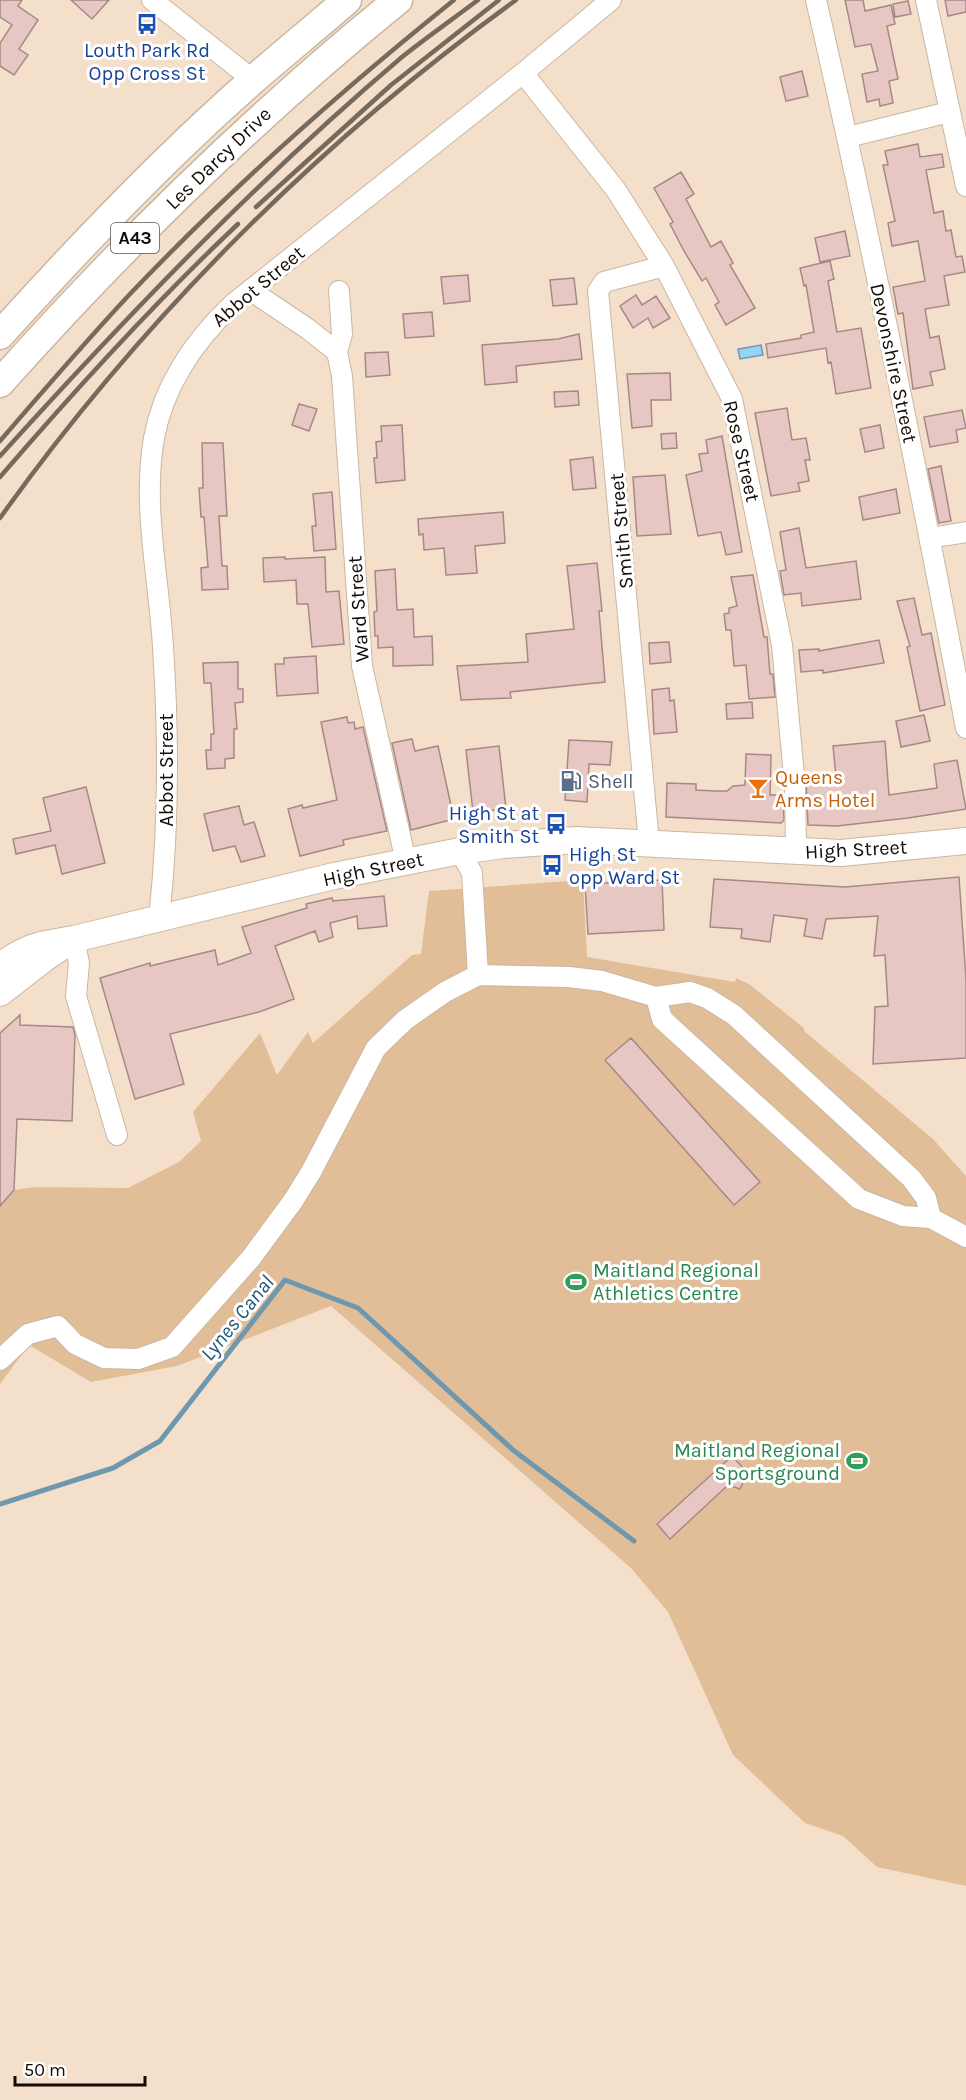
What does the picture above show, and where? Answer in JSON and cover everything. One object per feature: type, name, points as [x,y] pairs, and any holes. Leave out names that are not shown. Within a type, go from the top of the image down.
[{"type":"highway","name":"Les Darcy Drive","points":[[0,335],[75,252],[156,171],[253,80],[347,0]]},
{"type":"highway","name":"Les Darcy Drive","points":[[0,383],[135,238],[278,101],[398,0]]},
{"type":"highway","points":[[253,80],[278,101]]},
{"type":"main road","name":"High Street","points":[[0,966],[15,955],[36,945],[74,939],[334,876],[460,851],[503,845],[555,841],[649,843],[841,853],[966,841]]},
{"type":"main road","name":"High Street","points":[[0,993],[74,939]]},
{"type":"street","points":[[152,0],[253,80]]},
{"type":"street","name":"Abbot Street","points":[[159,918],[169,780],[163,645],[150,492],[154,438],[171,386],[198,340],[215,321],[250,290],[611,0]]},
{"type":"street","name":"Devonshire Street","points":[[816,0],[848,137],[930,538],[966,728]]},
{"type":"street","points":[[926,0],[966,186]]},
{"type":"street","name":"Rose Street","points":[[523,73],[609,179],[664,266],[732,399],[782,645],[795,788],[796,852]]},
{"type":"street","points":[[848,137],[949,112]]},
{"type":"street","name":"Smith Street","points":[[649,843],[598,291],[604,282],[664,266]]},
{"type":"street","points":[[250,290],[309,328],[337,352]]},
{"type":"street","name":"Ward Street","points":[[339,291],[342,334],[337,352],[342,376],[362,666],[406,862]]},
{"type":"street","points":[[930,538],[966,532]]},
{"type":"street","points":[[460,851],[472,873],[478,975]]},
{"type":"street","points":[[74,939],[79,963],[76,996],[117,1135]]},
{"type":"street","points":[[0,1360],[28,1334],[58,1326],[75,1344],[104,1358],[138,1359],[172,1347],[251,1258],[293,1201],[311,1172],[376,1047],[405,1020],[445,992],[478,975],[549,975],[580,978],[602,981],[656,997],[690,992],[707,998],[734,1015],[911,1179],[926,1198],[931,1218]]},
{"type":"street","points":[[656,997],[662,1018],[858,1199],[903,1216],[931,1218],[966,1237]]},
{"type":"shaded area","points":[[583,880],[587,957],[735,982],[736,978],[749,984],[933,1139],[966,1176],[966,1886],[877,1867],[843,1836],[805,1823],[733,1755],[668,1612],[631,1568],[331,1306],[177,1366],[91,1382],[29,1345],[0,1384],[0,1204],[14,1190],[35,1187],[128,1188],[179,1162],[201,1141],[193,1112],[260,1033],[277,1075],[308,1032],[313,1043],[412,955],[421,954],[429,891]]},
{"type":"water","points":[[761,345],[763,355],[740,359],[738,349]]},
{"type":"building","points":[[0,0],[22,0],[18,6],[38,20],[19,49],[28,55],[14,75],[0,66],[0,43],[12,25],[0,17]]},
{"type":"building","points":[[71,0],[109,0],[92,19]]},
{"type":"building","points":[[845,0],[863,0],[865,11],[891,5],[895,24],[887,26],[898,79],[889,81],[893,103],[880,106],[879,99],[867,102],[862,74],[878,71],[871,44],[855,47]]},
{"type":"building","points":[[945,0],[966,0],[966,12],[948,16]]},
{"type":"building","points":[[908,1],[911,14],[895,17],[893,4]]},
{"type":"building","points":[[802,71],[808,96],[786,101],[780,77]]},
{"type":"building","points":[[918,144],[920,157],[942,154],[944,167],[926,170],[934,213],[943,211],[946,231],[951,230],[956,257],[962,256],[965,272],[944,276],[949,305],[925,309],[930,338],[939,336],[945,369],[930,372],[933,385],[913,389],[903,313],[898,314],[893,287],[925,281],[918,241],[892,246],[888,223],[895,221],[883,165],[888,165],[885,151]]},
{"type":"building","points":[[681,172],[694,194],[686,199],[711,247],[721,241],[733,263],[730,265],[755,308],[726,325],[715,305],[719,302],[706,278],[702,281],[684,251],[670,224],[673,222],[654,188]]},
{"type":"building","points":[[845,231],[850,256],[820,262],[815,238]]},
{"type":"building","points":[[830,261],[834,279],[828,281],[837,332],[861,328],[871,388],[836,394],[831,362],[828,363],[826,348],[768,358],[766,344],[801,338],[801,335],[814,332],[806,285],[804,286],[800,268]]},
{"type":"building","points":[[468,275],[470,301],[444,304],[441,277]]},
{"type":"building","points":[[574,278],[577,304],[553,306],[550,280]]},
{"type":"building","points":[[636,295],[642,305],[656,296],[670,318],[653,328],[648,318],[633,328],[620,306]]},
{"type":"building","points":[[432,312],[434,336],[405,338],[403,314]]},
{"type":"building","points":[[579,334],[582,359],[516,366],[517,382],[485,385],[482,345],[558,339]]},
{"type":"building","points":[[388,352],[390,375],[366,377],[365,353]]},
{"type":"building","points":[[670,373],[671,400],[651,400],[652,426],[632,428],[627,374]]},
{"type":"building","points":[[578,391],[579,405],[555,407],[554,392]]},
{"type":"building","points":[[299,404],[317,409],[309,431],[292,425]]},
{"type":"building","points":[[787,408],[792,440],[806,438],[810,460],[805,460],[809,481],[798,483],[800,491],[771,496],[755,413]]},
{"type":"building","points":[[962,410],[966,428],[956,430],[958,442],[930,447],[924,417]]},
{"type":"building","points":[[402,425],[405,480],[376,483],[374,458],[377,458],[376,442],[382,441],[381,426]]},
{"type":"building","points":[[880,425],[884,448],[865,452],[860,429]]},
{"type":"building","points":[[676,433],[677,448],[662,449],[661,434]]},
{"type":"building","points":[[722,436],[742,552],[726,555],[721,532],[698,536],[686,475],[702,471],[699,454],[708,453],[706,440]]},
{"type":"building","points":[[202,443],[223,443],[227,516],[219,516],[222,566],[227,566],[228,589],[202,590],[201,568],[208,567],[199,488],[203,488]]},
{"type":"building","points":[[593,457],[596,488],[573,490],[570,460]]},
{"type":"building","points":[[941,466],[951,521],[939,523],[928,469]]},
{"type":"building","points":[[665,475],[671,534],[637,536],[633,477]]},
{"type":"building","points":[[896,489],[900,513],[863,520],[859,497]]},
{"type":"building","points":[[332,492],[336,549],[314,551],[312,526],[316,526],[313,494]]},
{"type":"building","points":[[503,512],[505,543],[475,546],[477,573],[446,575],[444,548],[424,550],[423,534],[419,535],[418,519]]},
{"type":"building","points":[[799,528],[806,568],[856,561],[861,599],[802,606],[801,593],[784,595],[780,571],[786,570],[780,532]]},
{"type":"building","points":[[285,557],[285,559],[325,557],[326,592],[339,591],[344,644],[312,647],[308,604],[297,604],[296,580],[264,582],[263,558]]},
{"type":"building","points":[[597,563],[605,682],[510,692],[511,698],[461,700],[457,666],[528,662],[526,634],[574,629],[567,566]]},
{"type":"building","points":[[395,569],[397,610],[413,609],[414,637],[432,636],[433,665],[393,666],[393,647],[378,648],[374,612],[377,611],[375,571]]},
{"type":"building","points":[[753,575],[764,637],[767,637],[770,674],[773,674],[775,697],[749,699],[746,665],[734,666],[731,630],[726,630],[724,614],[729,613],[729,608],[737,606],[731,577]]},
{"type":"building","points":[[914,598],[922,635],[931,633],[945,705],[920,711],[907,647],[910,646],[897,601]]},
{"type":"building","points":[[879,640],[884,663],[823,673],[823,670],[801,672],[799,650],[819,649],[819,651]]},
{"type":"building","points":[[669,642],[671,662],[650,664],[649,643]]},
{"type":"building","points":[[316,656],[318,693],[277,696],[275,664],[284,664],[284,658]]},
{"type":"building","points":[[238,662],[238,689],[243,689],[243,702],[235,703],[237,729],[234,729],[234,758],[225,759],[225,768],[207,769],[206,750],[211,750],[211,734],[214,734],[211,683],[204,683],[203,663]]},
{"type":"building","points":[[669,688],[670,701],[674,700],[677,732],[654,734],[652,690]]},
{"type":"building","points":[[752,702],[753,718],[727,719],[726,704]]},
{"type":"building","points":[[924,715],[930,741],[901,747],[896,721]]},
{"type":"building","points":[[347,717],[348,723],[354,722],[355,729],[363,727],[387,831],[343,840],[344,845],[300,856],[288,809],[337,800],[321,722]]},
{"type":"building","points":[[412,739],[415,751],[438,746],[454,819],[411,830],[392,743]]},
{"type":"building","points":[[569,740],[612,742],[610,765],[589,764],[587,802],[565,800]]},
{"type":"building","points":[[885,741],[889,795],[937,788],[934,764],[957,760],[966,809],[837,826],[808,825],[806,780],[836,777],[833,746]]},
{"type":"building","points":[[499,746],[506,809],[473,812],[466,750]]},
{"type":"building","name":"Queens Arms Hotel","points":[[746,754],[771,755],[770,795],[783,795],[784,820],[781,823],[666,817],[667,783],[696,784],[696,790],[715,791],[727,791],[733,786],[745,785]]},
{"type":"building","points":[[86,787],[105,863],[62,874],[55,845],[16,854],[13,839],[51,831],[43,798]]},
{"type":"building","points":[[239,806],[244,825],[254,822],[265,856],[241,862],[235,846],[213,851],[204,814]]},
{"type":"building","points":[[959,877],[966,979],[966,1058],[873,1064],[875,1007],[888,1006],[885,955],[874,956],[878,916],[826,919],[822,939],[804,936],[807,919],[774,915],[770,942],[741,938],[742,929],[710,927],[714,879],[845,887]]},
{"type":"building","points":[[662,880],[664,930],[588,934],[585,884]]},
{"type":"building","points":[[384,896],[387,926],[358,929],[357,916],[330,923],[333,937],[319,942],[315,931],[275,946],[294,999],[259,1012],[170,1034],[184,1084],[135,1099],[100,978],[150,963],[150,966],[215,950],[218,965],[251,953],[242,927],[307,908],[306,904],[332,898],[333,901]]},
{"type":"building","points":[[20,1015],[20,1025],[73,1027],[75,1035],[72,1121],[17,1119],[14,1190],[0,1206],[0,1033]]},
{"type":"building","name":"Maitland Regional Athletics Centre","points":[[631,1038],[760,1182],[734,1205],[605,1060]]},
{"type":"building","points":[[732,1456],[745,1470],[746,1476],[740,1489],[728,1485],[670,1539],[657,1524]]},
{"type":"waterway","name":"Lynes Canal","points":[[0,1504],[113,1468],[160,1441],[285,1280],[358,1308],[513,1450],[634,1541]]},
{"type":"railway","points":[[0,441],[113,312],[246,179],[328,105],[454,0]]},
{"type":"railway","points":[[0,456],[145,300],[296,151],[402,57],[478,0]]},
{"type":"railway","points":[[256,207],[391,85],[499,0]]},
{"type":"railway","points":[[0,518],[55,444],[113,373],[173,304],[237,238],[303,174],[372,113],[516,0]]},
{"type":"railway","points":[[0,477],[116,348],[238,224]]},
{"type":"place","name":"Louth Park Rd Opp Cross St","points":[[147,24]]},
{"type":"place","name":"Shell","points":[[571,781]]},
{"type":"place","name":"Queens Arms Hotel","points":[[758,788]]},
{"type":"place","name":"High St at Smith St","points":[[556,824]]},
{"type":"place","name":"High St opp Ward St","points":[[552,865]]},
{"type":"place","name":"Maitland Regional Athletics Centre","points":[[576,1282]]},
{"type":"place","name":"Maitland Regional Sportsground","points":[[857,1461]]}]
